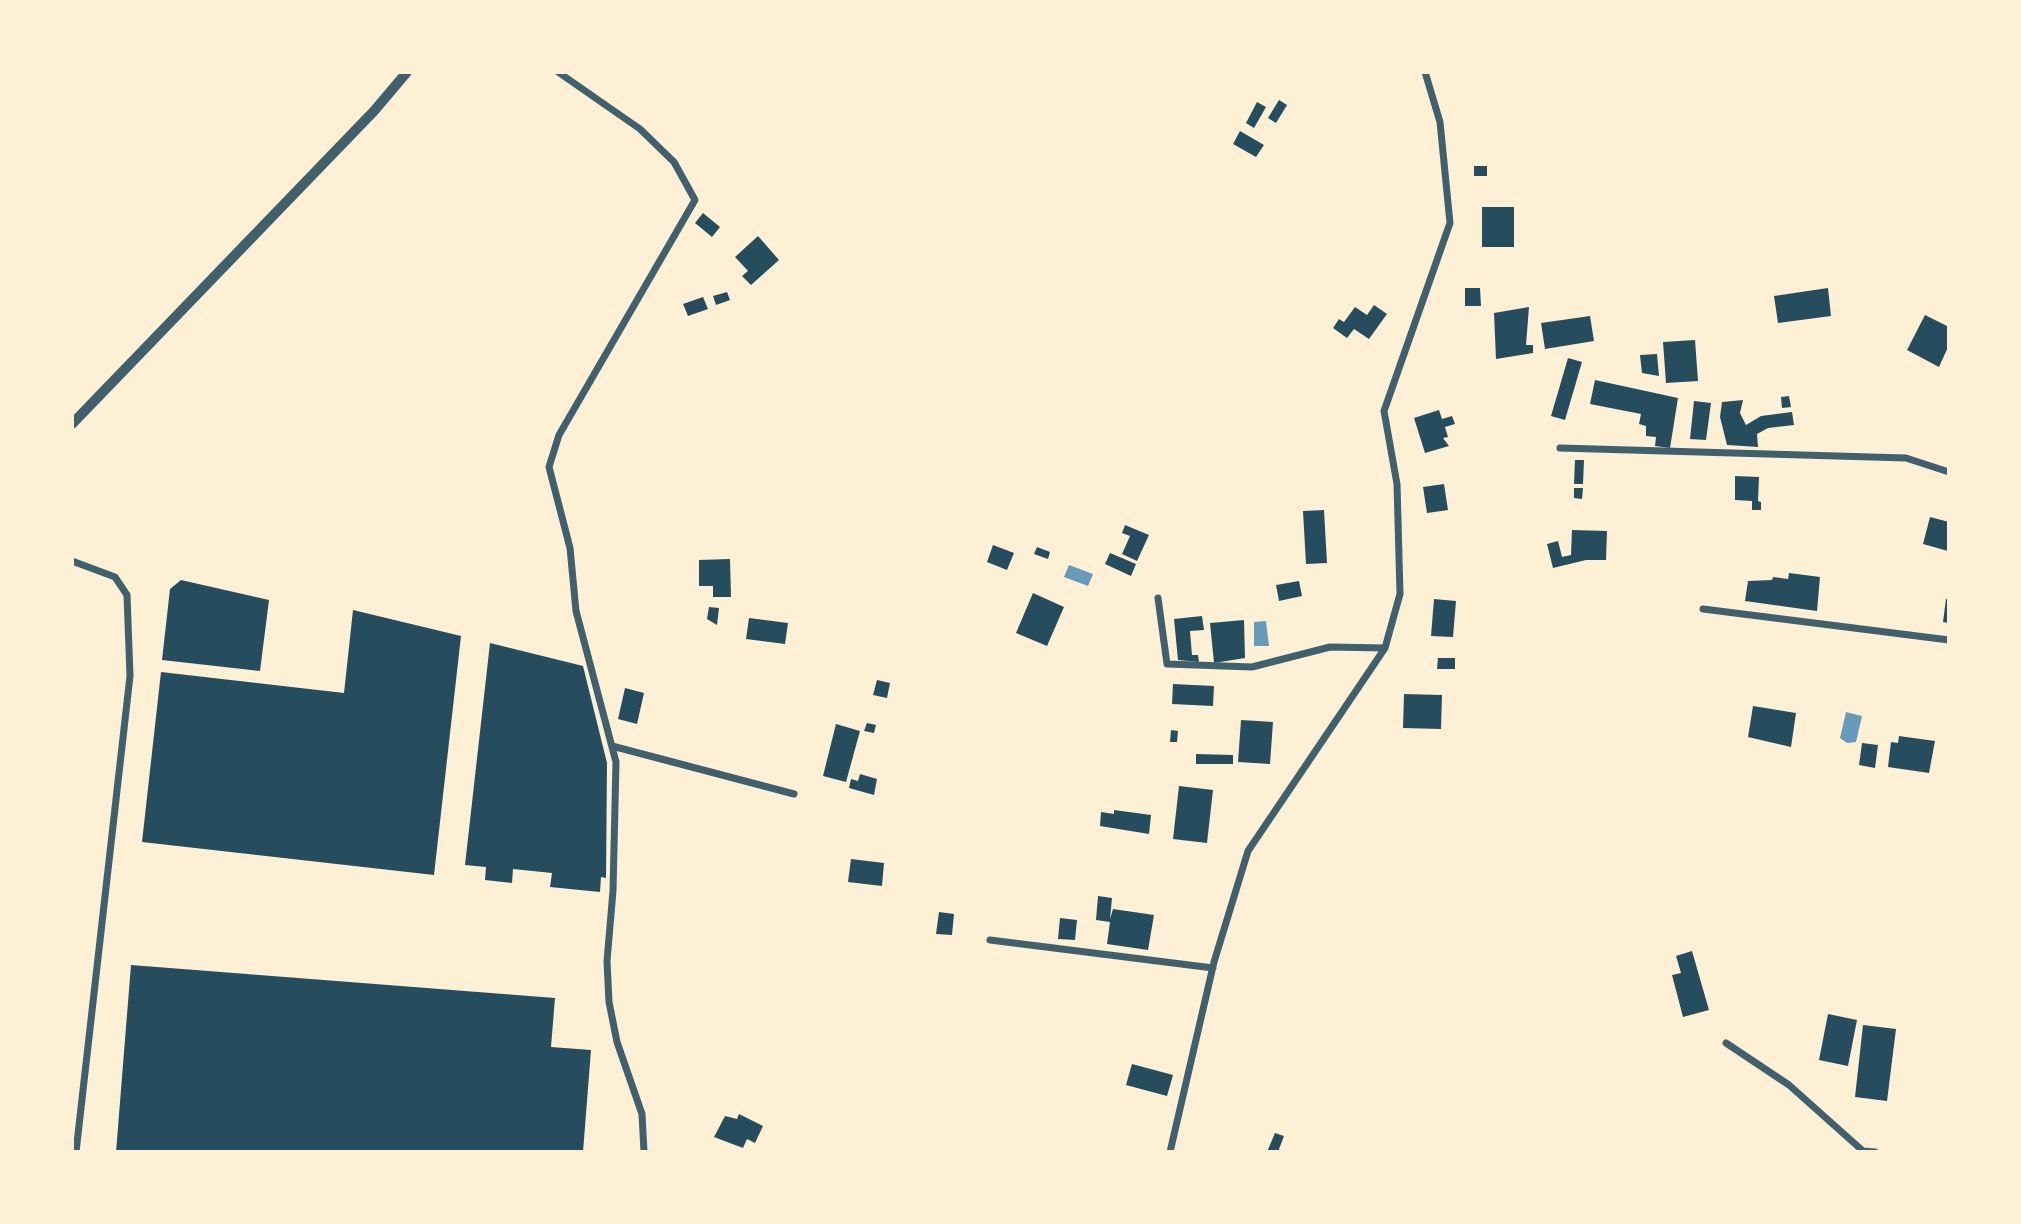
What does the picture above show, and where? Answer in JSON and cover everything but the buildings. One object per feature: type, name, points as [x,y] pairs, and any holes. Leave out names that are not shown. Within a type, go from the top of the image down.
[{"type":"street","points":[[72,424],[374,111],[407,72]]},
{"type":"street","points":[[558,72],[640,129],[674,162],[695,200],[559,435],[550,467],[570,548],[576,611],[616,762],[607,961],[609,1002],[617,1042],[642,1114],[644,1152]]},
{"type":"street","points":[[1170,1152],[1213,968],[1248,851],[1385,648],[1400,594],[1397,484],[1384,411],[1450,223],[1440,122],[1425,72]]},
{"type":"street","points":[[1560,447],[1906,458],[1949,472]]},
{"type":"street","points":[[72,561],[115,577],[127,595],[130,676],[76,1152]]},
{"type":"street","points":[[1158,598],[1167,664],[1252,667],[1330,647],[1385,648]]},
{"type":"street","points":[[1703,609],[1949,640]]},
{"type":"street","points":[[612,746],[794,794]]},
{"type":"street","points":[[990,940],[1213,968]]},
{"type":"street","points":[[1726,1043],[1789,1085],[1863,1151],[1875,1152]]},
{"type":"water","points":[[1069,565],[1093,574],[1088,586],[1064,577]]},
{"type":"water","points":[[1266,621],[1269,646],[1254,646],[1254,622]]},
{"type":"water","points":[[1846,712],[1862,716],[1856,742],[1847,743],[1840,738]]}]
